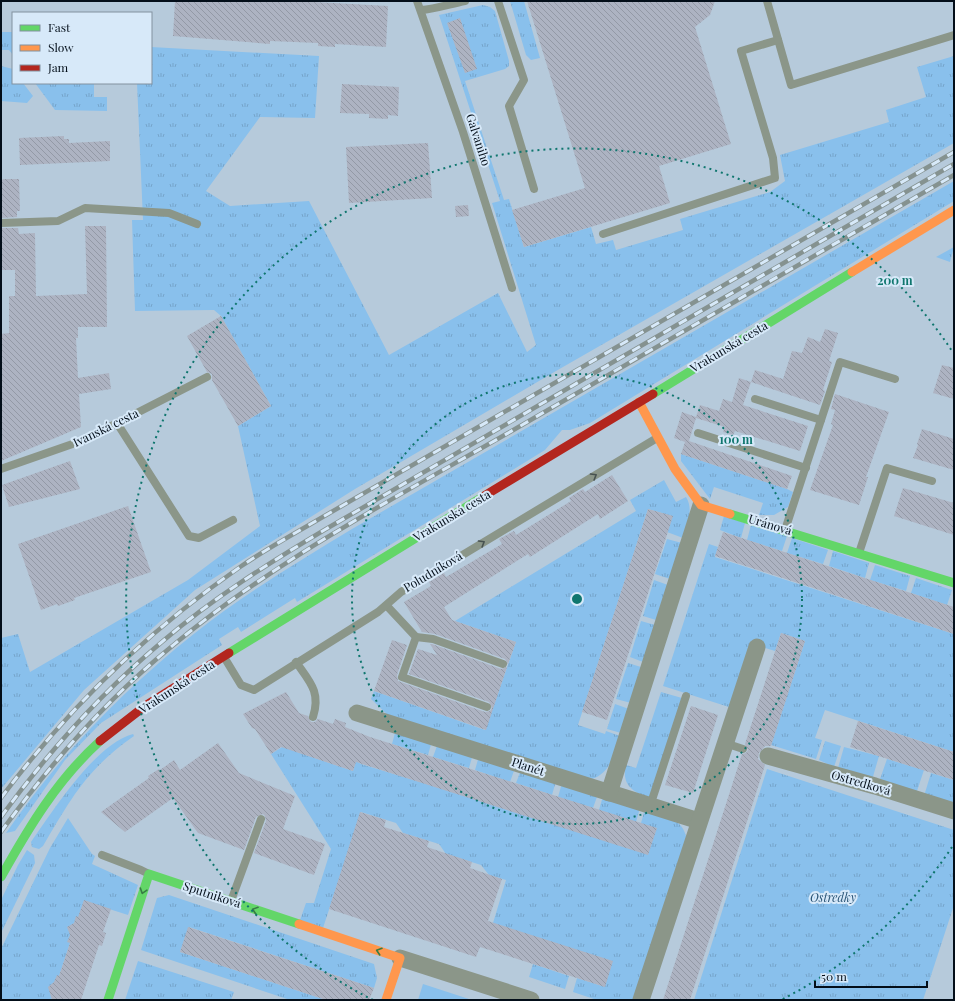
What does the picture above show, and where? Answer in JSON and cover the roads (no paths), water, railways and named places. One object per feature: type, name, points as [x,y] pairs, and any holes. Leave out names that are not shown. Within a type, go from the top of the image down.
[{"type":"main road","name":"Vrakunská cesta","points":[[1,876],[20,842],[64,776],[96,744],[116,727],[223,657],[954,210]]},
{"type":"main road","points":[[639,402],[676,469],[701,505]]},
{"type":"main road","name":"Uránová","points":[[701,505],[954,583]]},
{"type":"main road","points":[[7,846],[20,842]]},
{"type":"main road","points":[[108,1000],[149,874]]},
{"type":"main road","name":"Sputniková","points":[[149,874],[400,958]]},
{"type":"main road","points":[[386,1000],[400,958]]},
{"type":"street","points":[[609,793],[701,505]]},
{"type":"street","points":[[641,1000],[698,821],[757,647]]},
{"type":"street","name":"Planét","points":[[357,713],[698,821]]},
{"type":"street","name":"Ostredková","points":[[768,756],[875,786],[954,811]]},
{"type":"street","name":"Sputniková","points":[[400,958],[531,1000]]},
{"type":"lane","name":"Galvaniho","points":[[417,1],[463,132],[512,288]]},
{"type":"lane","points":[[421,10],[432,10],[444,5],[464,1]]},
{"type":"lane","points":[[498,1],[524,80],[509,106],[534,189]]},
{"type":"lane","points":[[767,2],[791,85],[954,34]]},
{"type":"lane","points":[[603,234],[775,178],[773,158],[741,51],[778,40]]},
{"type":"lane","points":[[1,223],[58,221],[85,208],[169,213],[197,224]]},
{"type":"lane","points":[[785,530],[840,362],[895,379]]},
{"type":"lane","name":"Ivanská cesta","points":[[1,470],[84,440],[207,377]]},
{"type":"lane","points":[[755,399],[821,420]]},
{"type":"lane","points":[[117,423],[189,536],[199,538],[233,520]]},
{"type":"lane","points":[[698,433],[806,468]]},
{"type":"lane","name":"Poludníková","points":[[223,657],[241,685],[254,690],[296,662],[387,606],[401,592],[658,438]]},
{"type":"lane","points":[[859,553],[887,468],[932,481]]},
{"type":"lane","points":[[387,606],[416,637],[433,639],[503,664]]},
{"type":"lane","points":[[416,637],[402,677],[487,707]]},
{"type":"lane","points":[[296,662],[310,683],[317,698],[313,717]]},
{"type":"lane","points":[[650,806],[686,696]]},
{"type":"lane","points":[[725,743],[743,749]]},
{"type":"lane","points":[[231,902],[261,819]]},
{"type":"lane","points":[[102,855],[149,874]]},
{"type":"railway","points":[[1,798],[54,733],[111,673],[173,617],[240,567],[290,536],[954,152]]},
{"type":"railway","points":[[1,817],[57,746],[97,702],[140,661],[182,625],[242,582],[326,529],[954,164]]},
{"type":"railway","points":[[1,832],[59,758],[124,689],[171,647],[254,584],[342,528],[954,175]]},
{"type":"park label","name":"Ostredky","points":[[833,898]]}]
